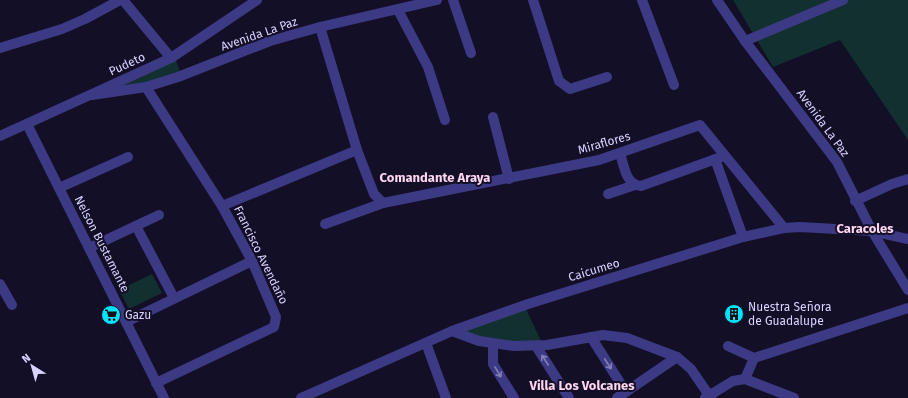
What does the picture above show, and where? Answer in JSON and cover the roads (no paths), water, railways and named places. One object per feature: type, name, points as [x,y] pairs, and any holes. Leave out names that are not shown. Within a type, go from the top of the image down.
[{"type":"street","points":[[0,48],[62,29],[121,0],[171,58]]},
{"type":"street","name":"Pudeto","points":[[0,136],[171,58],[257,0]]},
{"type":"street","name":"Avenida La Paz","points":[[92,95],[146,87],[178,77],[270,41],[320,27],[437,0]]},
{"type":"street","points":[[453,0],[472,53]]},
{"type":"street","points":[[533,0],[559,81],[570,90],[607,77]]},
{"type":"street","points":[[642,0],[674,85]]},
{"type":"street","name":"Avenida La Paz","points":[[717,0],[745,41],[837,162],[855,201],[908,290]]},
{"type":"street","points":[[745,41],[843,0]]},
{"type":"street","points":[[398,10],[428,67],[445,120]]},
{"type":"street","points":[[320,27],[357,150],[374,194],[383,202]]},
{"type":"street","name":"Francisco Avendaño","points":[[146,87],[222,206],[252,261],[276,317],[274,327],[156,383]]},
{"type":"street","points":[[493,117],[509,178]]},
{"type":"street","name":"Nelson Bustamante","points":[[27,124],[164,398]]},
{"type":"street","name":"Miraflores","points":[[325,224],[383,202],[599,160],[700,125],[720,157],[769,208],[784,228]]},
{"type":"street","points":[[222,206],[357,150]]},
{"type":"street","points":[[620,153],[626,174],[634,186]]},
{"type":"street","points":[[59,188],[128,156]]},
{"type":"street","points":[[608,194],[634,186],[641,186],[720,157],[743,237]]},
{"type":"street","points":[[855,201],[892,184],[908,179]]},
{"type":"street","points":[[89,248],[159,214]]},
{"type":"street","points":[[136,226],[174,298]]},
{"type":"street","name":"Caicumeo","points":[[301,398],[323,394],[452,331],[528,304],[743,237],[784,228],[872,231],[908,239]]},
{"type":"street","points":[[126,322],[252,261]]},
{"type":"street","points":[[0,284],[12,305]]},
{"type":"street","points":[[728,346],[754,358],[908,308]]},
{"type":"street","points":[[452,331],[493,344],[536,346],[603,335],[627,338],[677,356],[691,369],[708,397],[733,381],[745,379],[794,398]]},
{"type":"street","points":[[591,337],[626,392]]},
{"type":"street","points":[[426,343],[446,398]]},
{"type":"street","points":[[493,344],[493,364],[514,398]]},
{"type":"street","points":[[536,346],[569,398]]},
{"type":"street","points":[[617,398],[677,356]]},
{"type":"street","points":[[745,379],[754,358]]},
{"type":"place","name":"Nuestra Señora de Guadalupe","points":[[734,314]]},
{"type":"place","name":"Gazu","points":[[111,315]]},
{"type":"district","name":"Comandante Araya","points":[[435,177]]},
{"type":"district","name":"Caracoles","points":[[865,228]]},
{"type":"district","name":"Villa Los Volcanes","points":[[582,385]]}]
